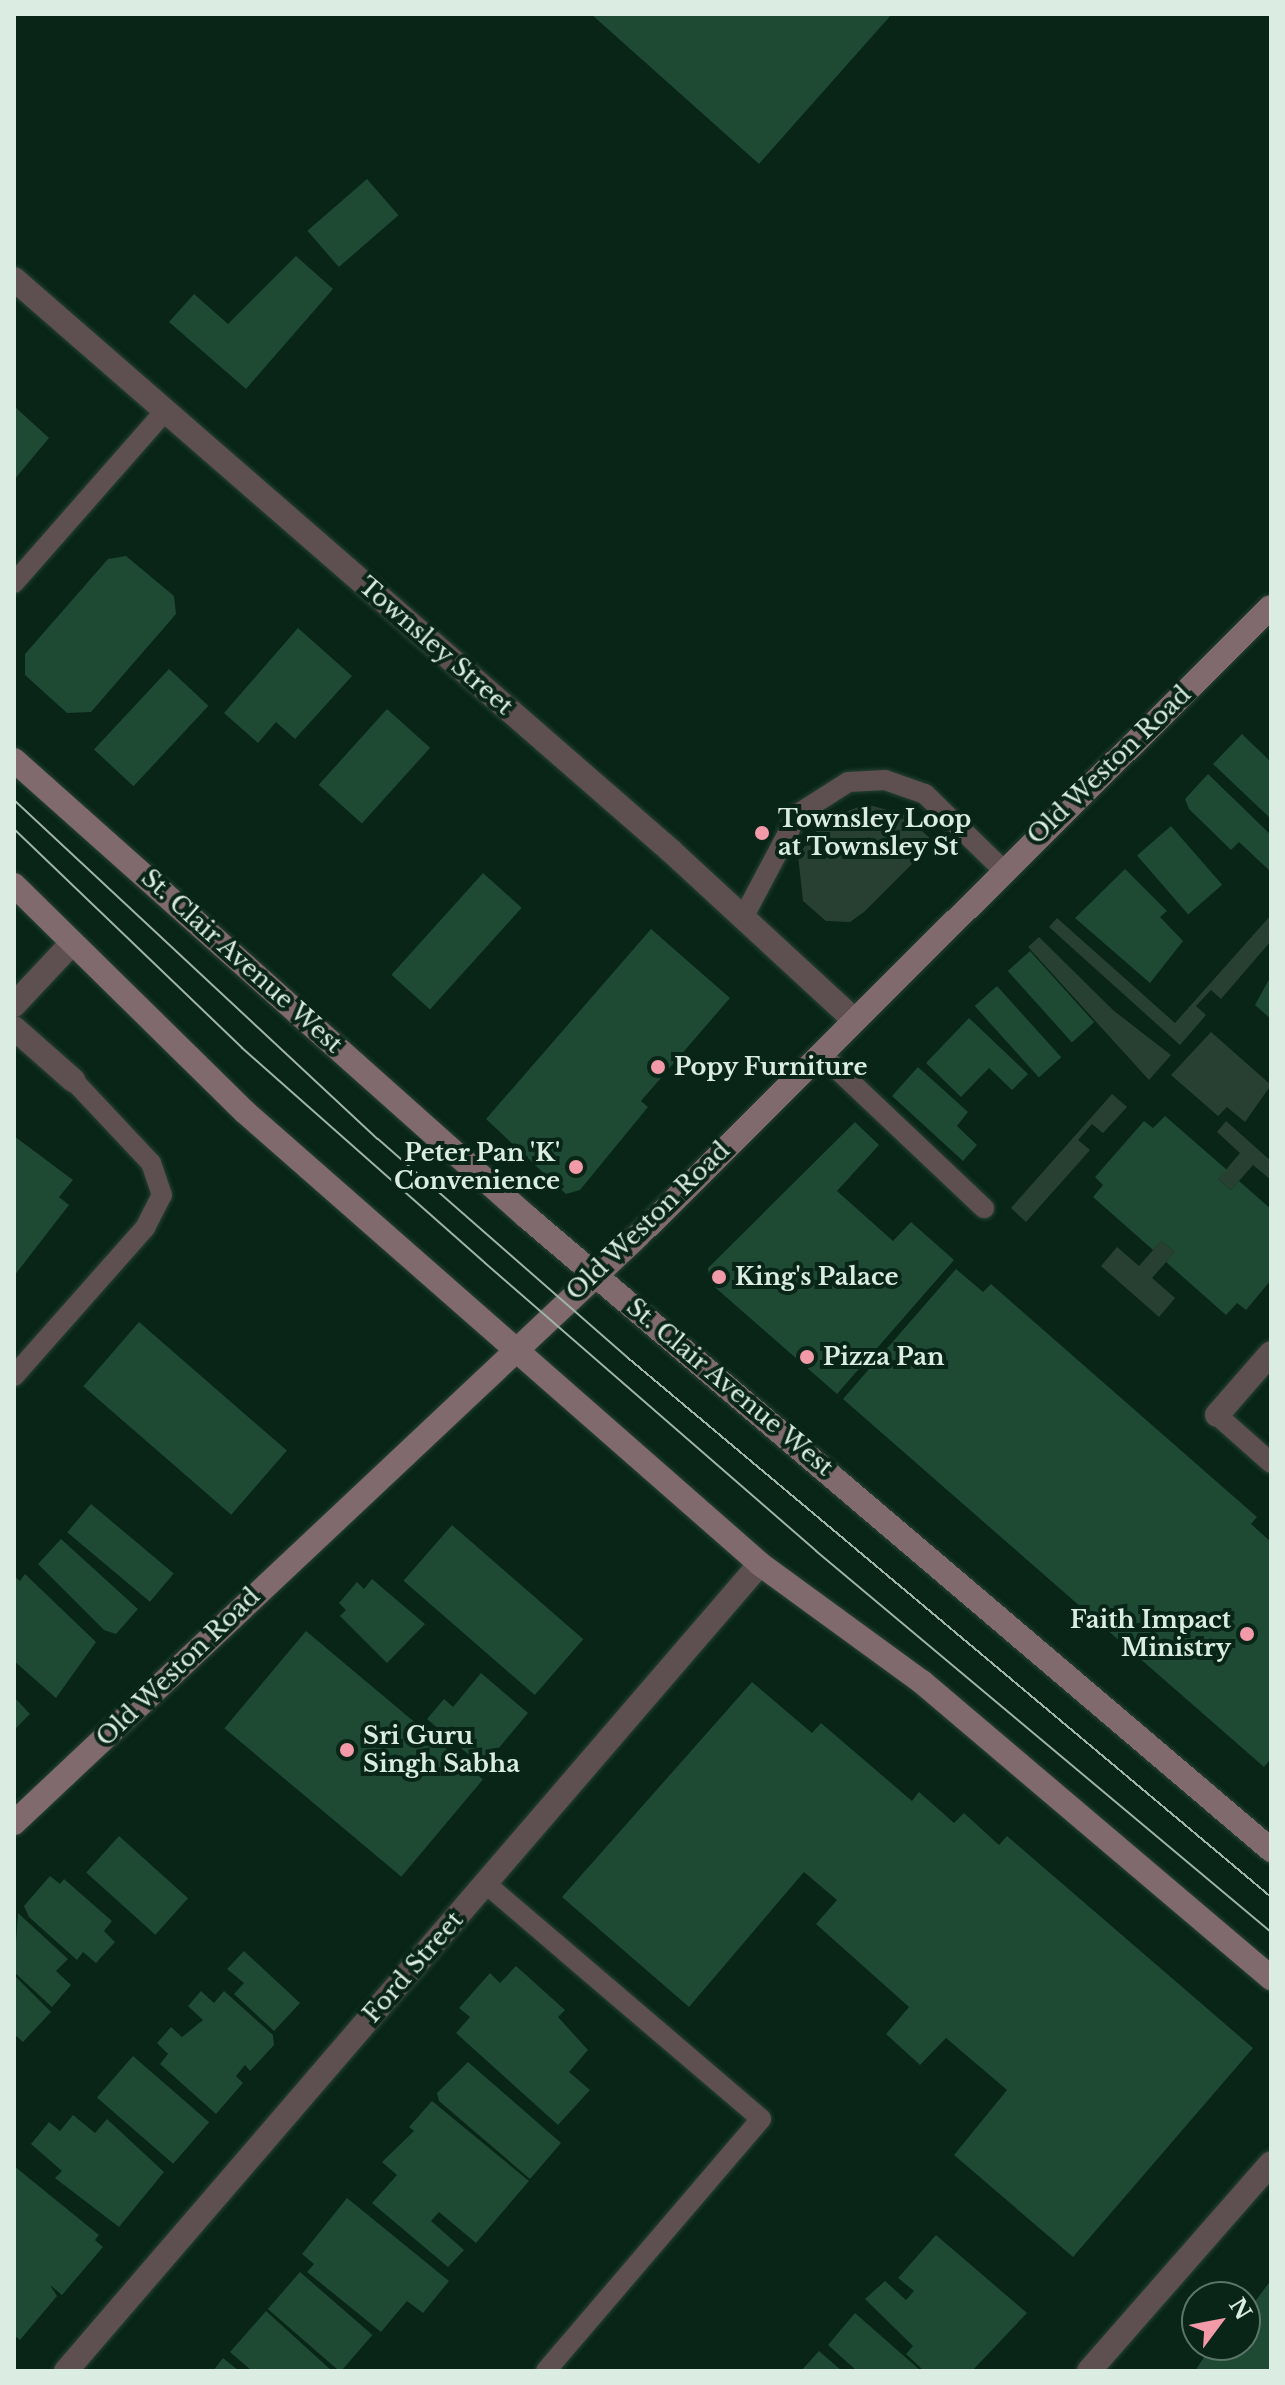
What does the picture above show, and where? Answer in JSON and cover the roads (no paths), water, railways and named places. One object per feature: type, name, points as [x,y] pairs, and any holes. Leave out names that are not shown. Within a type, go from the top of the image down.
[{"type":"main road","name":"Old Weston Road","points":[[14,1823],[514,1346],[596,1275],[1002,869],[1271,607]]},
{"type":"main road","name":"St. Clair Avenue West","points":[[14,760],[596,1275],[1271,1850]]},
{"type":"main road","points":[[14,885],[245,1112],[760,1564],[922,1682],[1271,1978]]},
{"type":"street","name":"Townsley Street","points":[[14,279],[744,916],[853,1019]]},
{"type":"street","points":[[14,1005],[72,943]]},
{"type":"street","points":[[14,1028],[73,1080]]},
{"type":"street","points":[[1217,1415],[1271,1353]]},
{"type":"street","name":"Ford Street","points":[[66,2371],[760,1564]]},
{"type":"street","points":[[1089,2371],[1271,2163]]},
{"type":"lane","points":[[14,583],[165,411]]},
{"type":"lane","points":[[744,916],[798,814],[848,782],[885,780],[925,794],[1002,869]]},
{"type":"lane","points":[[820,1053],[984,1208]]},
{"type":"lane","points":[[14,1376],[154,1217],[162,1195],[151,1163],[73,1080]]},
{"type":"lane","points":[[1217,1415],[1271,1463]]},
{"type":"lane","points":[[485,1883],[761,2119],[546,2371]]},
{"type":"tram line","points":[[14,800],[378,1139],[628,1358],[1271,1897]]},
{"type":"tram line","points":[[14,829],[242,1048],[485,1263],[816,1551],[1271,1932]]},
{"type":"place","name":"Townsley Loop at Townsley St","points":[[762,833]]},
{"type":"place","name":"Popy Furniture","points":[[658,1067]]},
{"type":"place","name":"Peter Pan 'K' Convenience","points":[[576,1167]]},
{"type":"place","name":"King's Palace","points":[[719,1277]]},
{"type":"place","name":"Pizza Pan","points":[[807,1357]]},
{"type":"place","name":"Faith Impact Ministry","points":[[1247,1634]]},
{"type":"place","name":"Sri Guru Singh Sabha","points":[[347,1750]]}]
